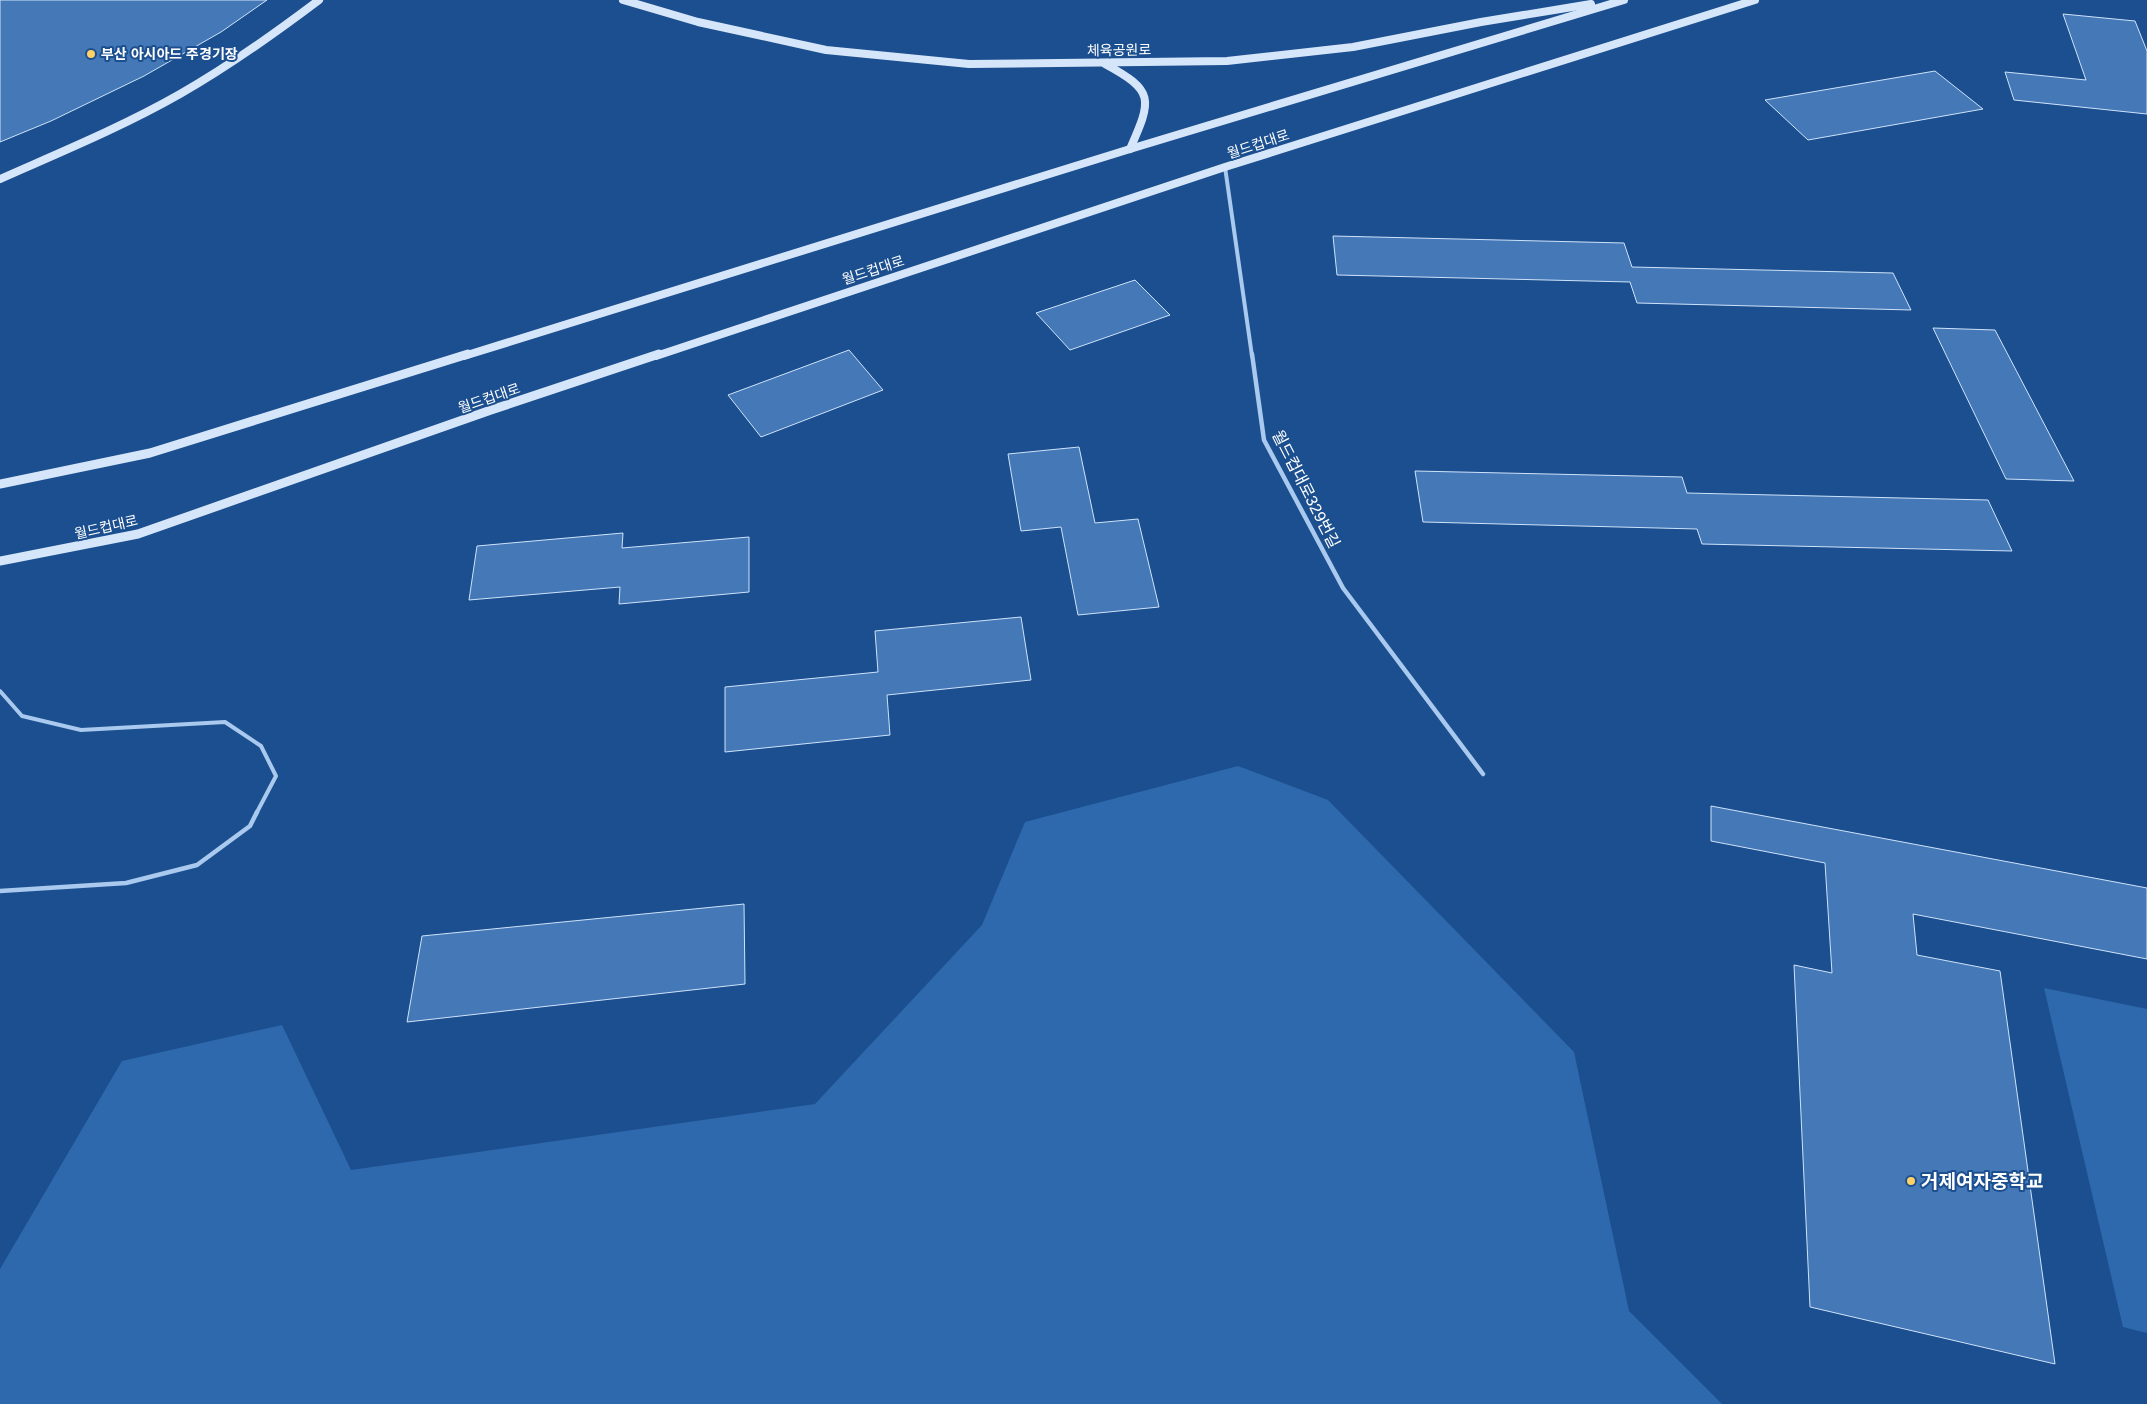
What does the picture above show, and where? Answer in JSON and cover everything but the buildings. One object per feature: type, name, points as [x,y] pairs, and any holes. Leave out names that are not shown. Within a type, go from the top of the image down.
[{"type":"main road","points":[[0,178],[95,137],[179,94],[239,58],[319,0]]},
{"type":"main road","name":"체육공원로","points":[[623,0],[698,22],[826,50],[969,64],[1104,64],[1227,60],[1353,47],[1481,22],[1617,0]]},
{"type":"main road","name":"월드컵대로","points":[[0,484],[150,453],[1130,149],[1624,0]]},
{"type":"main road","name":"월드컵대로","points":[[0,561],[138,534],[491,410],[1225,167],[1754,0]]},
{"type":"main road","points":[[1104,64],[1134,80],[1145,95],[1145,113],[1130,149]]},
{"type":"street","name":"월드컵대로329번길","points":[[1225,167],[1264,440],[1343,588],[1483,774]]},
{"type":"lane","points":[[0,691],[22,716],[81,730],[225,722],[261,746],[276,776],[250,826],[197,865],[126,883],[0,891]]},
{"type":"shaded area","points":[[1238,766],[1328,800],[1574,1052],[1629,1311],[1722,1404],[0,1404],[0,1269],[122,1061],[282,1025],[351,1170],[815,1104],[982,925],[1025,822]]},
{"type":"shaded area","points":[[2044,988],[2147,1009],[2147,1333],[2123,1327]]},
{"type":"place","name":"부산 아시아드 주경기장","points":[[91,54]]},
{"type":"place","name":"거제여자중학교","points":[[1911,1181]]}]
